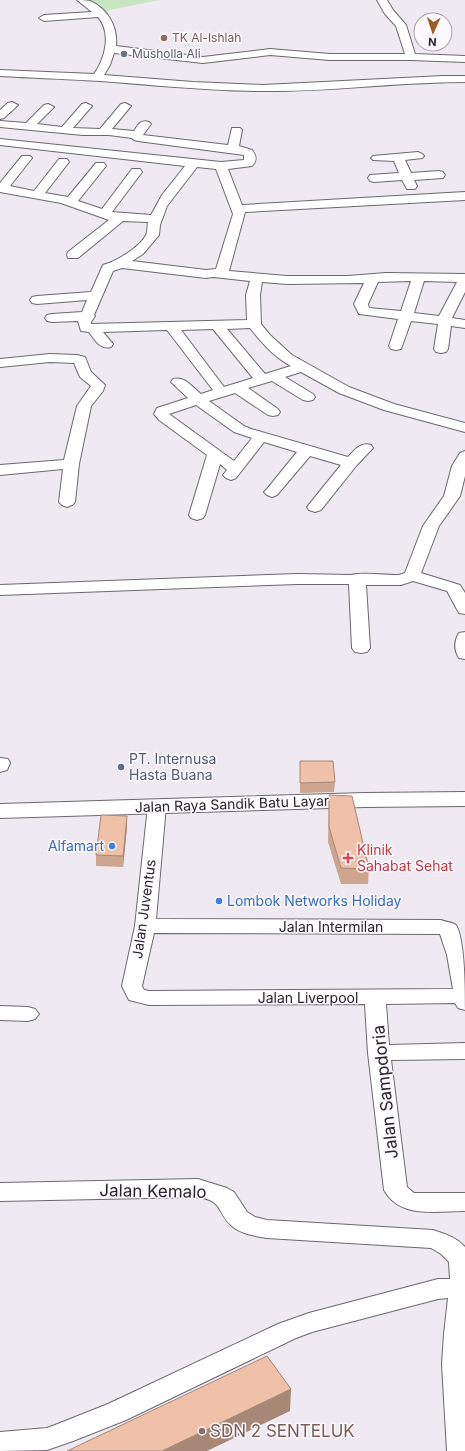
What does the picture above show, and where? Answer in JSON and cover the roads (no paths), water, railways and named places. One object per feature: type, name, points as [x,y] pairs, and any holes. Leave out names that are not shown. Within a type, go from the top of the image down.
[{"type":"main road","name":"Jalan Raya Sandik Batu Layar","points":[[0,811],[465,799]]},
{"type":"street","points":[[82,0],[102,14],[106,19],[112,40],[110,49],[106,56],[106,67],[98,76],[101,78]]},
{"type":"street","points":[[382,0],[389,12],[401,25],[411,57]]},
{"type":"street","points":[[44,18],[102,14]]},
{"type":"street","points":[[110,49],[203,60],[270,52],[330,57],[465,59]]},
{"type":"street","points":[[0,73],[101,78],[197,86],[262,88],[465,79]]},
{"type":"street","points":[[0,116],[12,105]]},
{"type":"street","points":[[65,130],[86,106]]},
{"type":"street","points":[[103,132],[125,106]]},
{"type":"street","points":[[28,127],[48,107]]},
{"type":"street","points":[[0,124],[88,133],[103,132],[138,138],[160,137],[197,145],[248,152],[250,155],[250,161],[245,164],[221,166],[193,164],[0,142]]},
{"type":"street","points":[[85,152],[101,135],[133,136],[146,124]]},
{"type":"street","points":[[233,149],[236,130]]},
{"type":"street","points":[[197,133],[197,145]]},
{"type":"street","points":[[377,158],[418,156]]},
{"type":"street","points":[[398,157],[418,199]]},
{"type":"street","points":[[26,158],[1,188],[71,202],[119,218],[155,219]]},
{"type":"street","points":[[37,195],[63,162]]},
{"type":"street","points":[[90,322],[97,295],[108,268],[120,264],[138,251],[153,236],[155,219],[167,198],[193,164]]},
{"type":"street","points":[[71,202],[100,166]]},
{"type":"street","points":[[216,274],[222,272],[223,270],[239,211],[221,166]]},
{"type":"street","points":[[105,214],[136,172]]},
{"type":"street","points":[[374,178],[439,175]]},
{"type":"street","points":[[333,206],[418,199],[463,199]]},
{"type":"street","points":[[239,211],[463,199]]},
{"type":"street","points":[[73,255],[119,218]]},
{"type":"street","points":[[120,264],[206,274],[287,280],[348,280],[419,277],[465,279],[446,315],[441,349]]},
{"type":"street","points":[[257,277],[253,295],[254,324],[277,350],[301,367],[344,390],[389,407],[465,428]]},
{"type":"street","points":[[396,346],[419,277]]},
{"type":"street","points":[[373,278],[361,304],[364,311],[465,324]]},
{"type":"street","points":[[37,300],[97,295]]},
{"type":"street","points":[[52,318],[140,327],[254,324]]},
{"type":"street","points":[[90,322],[106,344]]},
{"type":"street","points":[[217,325],[268,378],[308,397]]},
{"type":"street","points":[[171,326],[222,393]]},
{"type":"street","points":[[140,327],[151,337]]},
{"type":"street","points":[[0,363],[50,358],[77,359],[80,360],[84,374],[98,385],[96,392],[88,399],[84,406],[71,464],[67,502]]},
{"type":"street","points":[[261,436],[233,472],[215,454],[161,414],[162,411],[301,367]]},
{"type":"street","points":[[178,382],[199,400],[239,429],[351,463]]},
{"type":"street","points":[[238,388],[273,412]]},
{"type":"street","points":[[315,507],[351,463],[366,448]]},
{"type":"street","points":[[272,492],[307,450]]},
{"type":"street","points":[[198,515],[215,454]]},
{"type":"street","points":[[412,576],[432,526],[452,496],[460,466],[465,456]]},
{"type":"street","points":[[0,470],[71,464]]},
{"type":"street","points":[[0,590],[297,579],[357,578],[400,580],[412,576],[454,588],[465,609]]},
{"type":"street","points":[[357,578],[361,648]]},
{"type":"street","points":[[465,637],[463,644],[465,654]]},
{"type":"street","name":"Jalan Juventus","points":[[152,998],[138,996],[132,988],[145,926],[157,806]]},
{"type":"street","name":"Jalan Intermilan","points":[[145,926],[441,927],[449,932],[453,942],[465,999]]},
{"type":"street","name":"Jalan Liverpool","points":[[152,998],[375,997],[465,999]]},
{"type":"street","name":"Jalan Sampdoria","points":[[375,997],[379,1053],[395,1186],[400,1195],[413,1202],[465,1202]]},
{"type":"street","points":[[0,1013],[28,1014]]},
{"type":"street","points":[[379,1053],[465,1051]]},
{"type":"street","name":"Jalan Kemalo","points":[[0,1192],[198,1188],[221,1194],[240,1220],[250,1225],[267,1229],[433,1239],[450,1246],[462,1262],[461,1288]]},
{"type":"street","points":[[0,1444],[40,1440],[64,1433],[117,1412],[184,1381],[218,1363],[309,1323],[438,1289],[461,1288],[456,1335],[454,1390],[460,1451]]},
{"type":"place","name":"TK Al-Ishlah","points":[[164,38]]},
{"type":"place","name":"Musholla Ali","points":[[124,54]]},
{"type":"place","name":"PT. Internusa Hasta Buana","points":[[121,767]]},
{"type":"place","name":"Alfamart","points":[[112,846]]},
{"type":"place","name":"Klinik Sahabat Sehat","points":[[348,858]]},
{"type":"place","name":"Lombok Networks Holiday","points":[[219,901]]},
{"type":"place","name":"SDN 2 SENTELUK","points":[[202,1431]]}]
